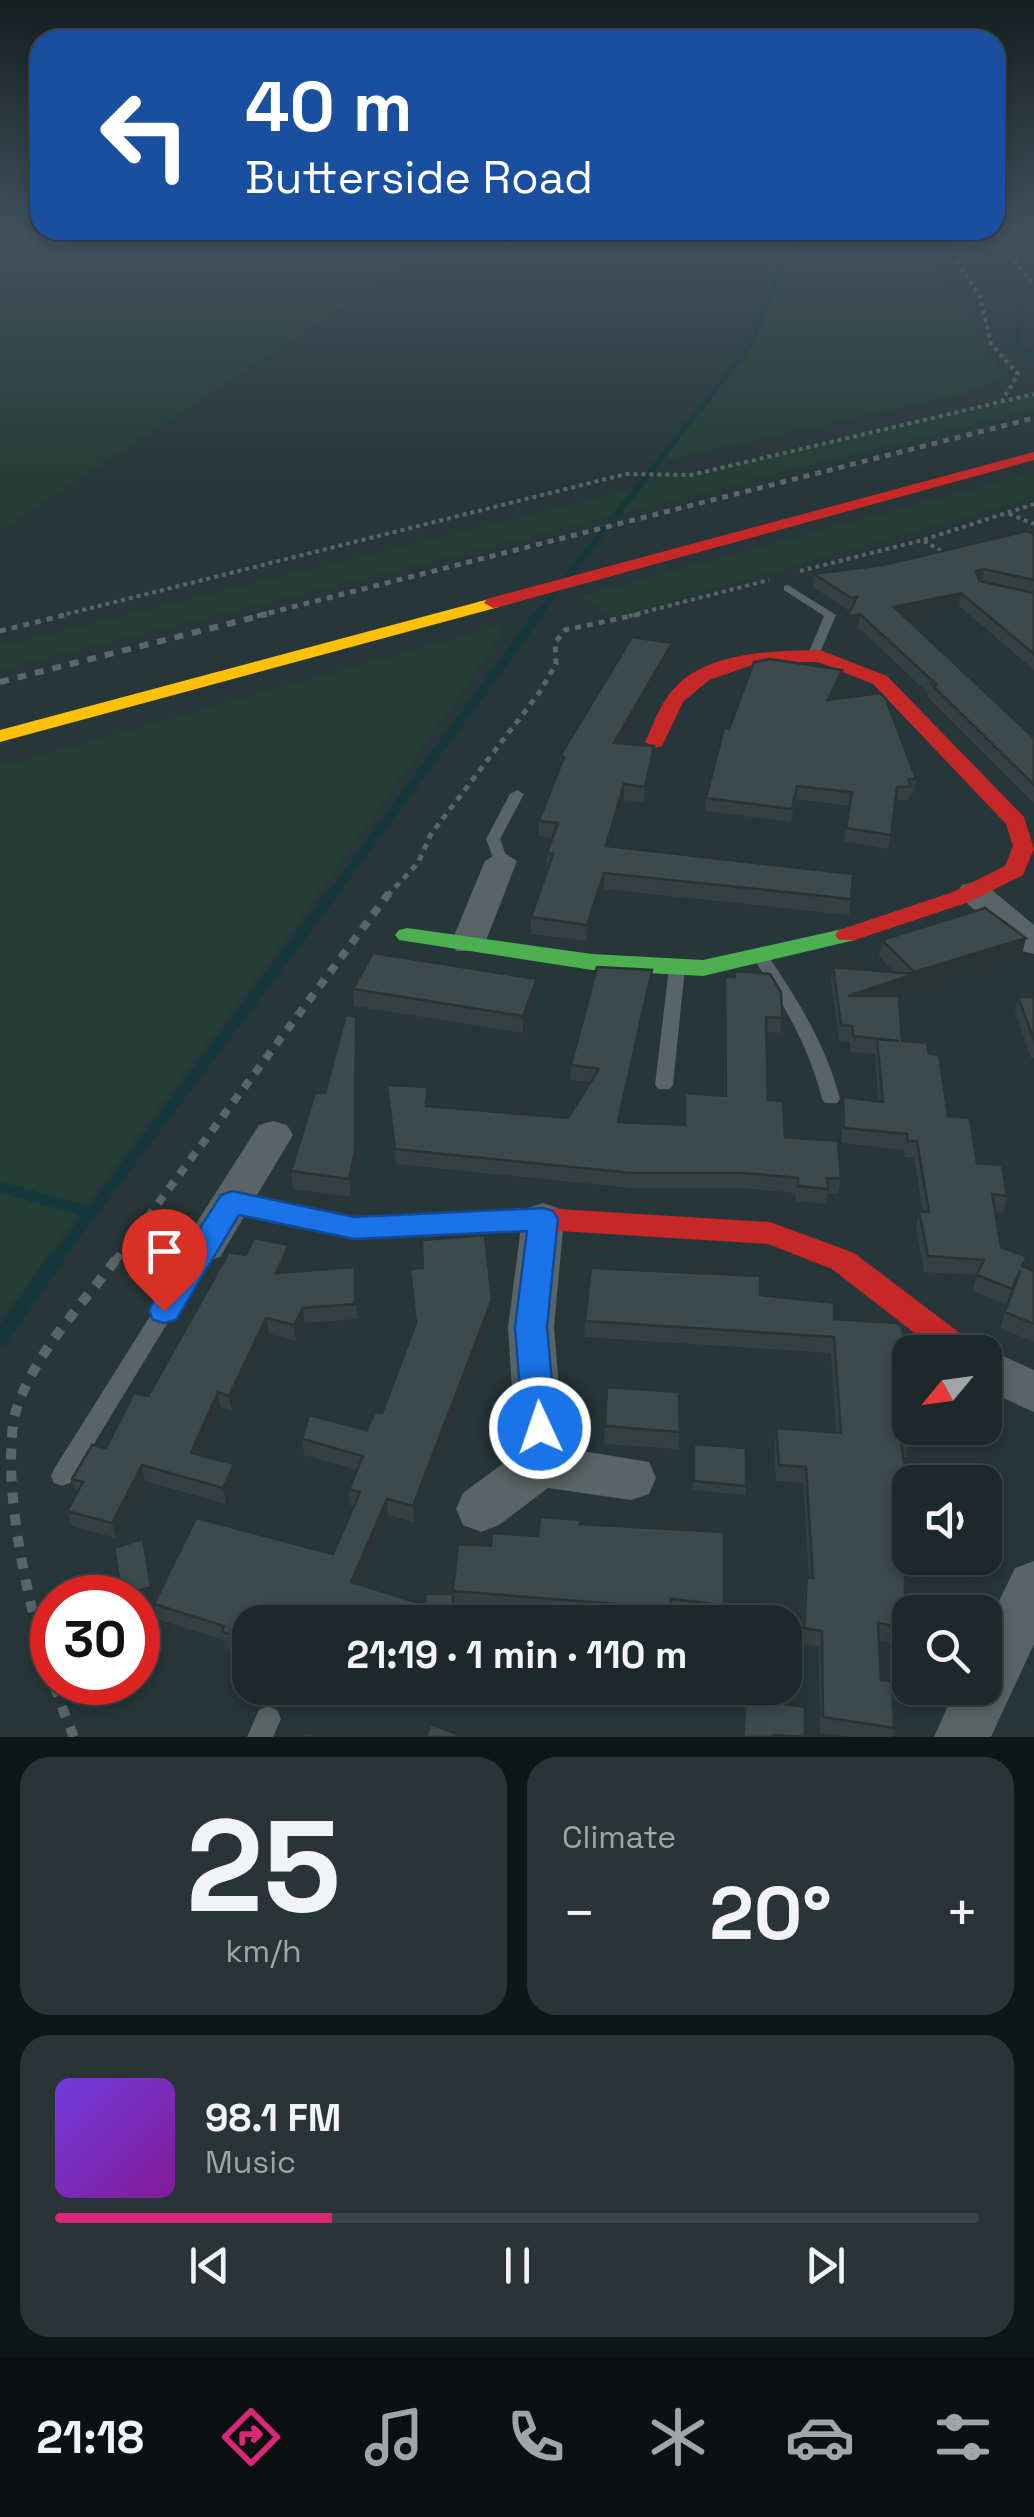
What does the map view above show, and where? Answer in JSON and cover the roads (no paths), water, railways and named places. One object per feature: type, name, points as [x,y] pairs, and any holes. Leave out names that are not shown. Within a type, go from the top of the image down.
[{"type":"main road","points":[[0,736],[1034,456]]},
{"type":"main road","points":[[407,935],[678,968],[708,968],[842,937],[999,882],[1021,862],[1024,836],[1016,822],[880,680],[852,665],[814,654],[759,656],[700,677],[677,696],[655,742]]},
{"type":"main road","points":[[232,1202],[354,1228],[543,1219],[770,1233],[812,1245],[843,1260],[940,1335]]},
{"type":"street","points":[[468,943],[501,860]]},
{"type":"street","points":[[974,892],[1034,943]]},
{"type":"street","points":[[206,1245],[274,1135]]},
{"type":"street","points":[[541,1464],[531,1327],[543,1219]]},
{"type":"street","points":[[1002,1376],[1034,1392]]},
{"type":"street","points":[[541,1464],[576,1473],[631,1478]]},
{"type":"street","points":[[481,1509],[541,1464]]},
{"type":"street","points":[[962,1737],[1034,1586]]},
{"type":"lane","points":[[788,588],[830,614],[814,654]]},
{"type":"lane","points":[[501,860],[492,839],[517,794]]},
{"type":"lane","points":[[761,958],[797,1012],[826,1074],[831,1098]]},
{"type":"lane","points":[[664,1085],[678,968]]},
{"type":"lane","points":[[62,1476],[206,1245]]},
{"type":"waterway","points":[[705,403],[751,344],[761,319]]},
{"type":"waterway","points":[[1019,319],[1018,348],[1034,356]]},
{"type":"waterway","points":[[568,576],[707,400]]},
{"type":"waterway","points":[[538,616],[557,590]]},
{"type":"waterway","points":[[331,896],[539,614]]},
{"type":"waterway","points":[[55,1261],[333,893]]},
{"type":"waterway","points":[[0,1187],[89,1212]]},
{"type":"waterway","points":[[0,1339],[57,1258]]},
{"type":"railway","points":[[257,616],[1034,418]]},
{"type":"railway","points":[[0,682],[267,614]]}]
